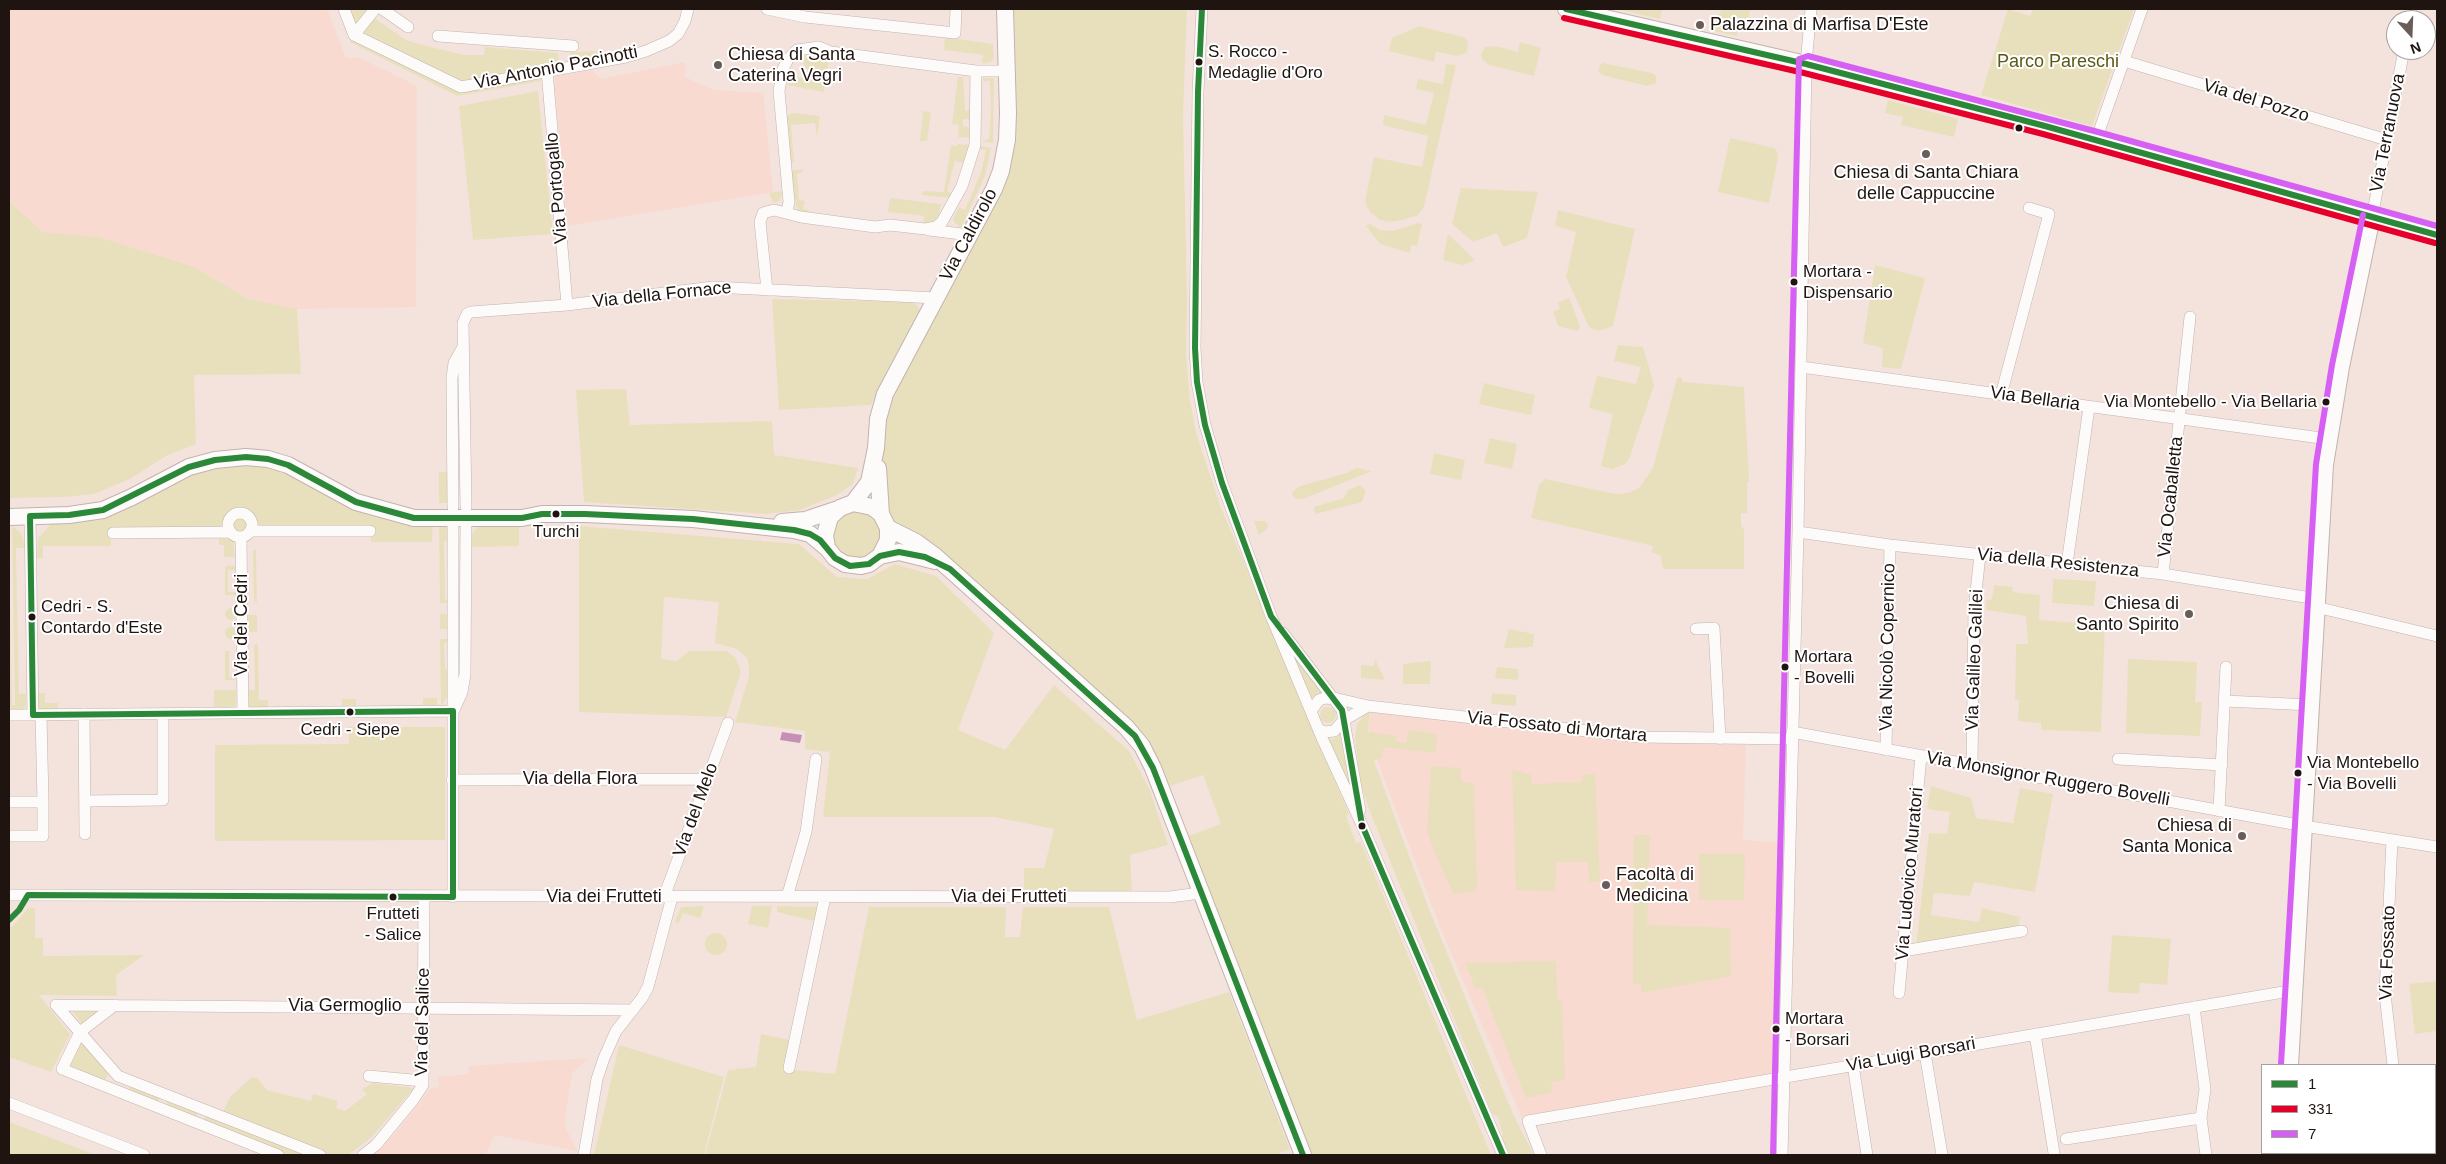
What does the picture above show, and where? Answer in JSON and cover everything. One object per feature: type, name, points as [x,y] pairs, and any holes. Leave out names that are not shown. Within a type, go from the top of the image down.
[{"type":"street","points":[[344,9],[354,36]]},
{"type":"street","points":[[354,36],[374,9]]},
{"type":"street","points":[[382,9],[408,27]]},
{"type":"street","name":"Via Antonio Pacinotti","points":[[354,36],[461,87],[626,57],[660,46],[678,34],[686,21],[688,9]]},
{"type":"street","points":[[767,9],[817,13],[955,33],[956,9]]},
{"type":"street","name":"Via Caldirolo","points":[[827,548],[825,535],[830,517],[846,506],[869,482],[876,448],[878,419],[885,394],[994,189],[1003,162],[1008,128],[1005,9]]},
{"type":"street","points":[[1202,9],[1197,152],[1195,348],[1197,382],[1205,424],[1219,474],[1271,616],[1318,729],[1362,824],[1503,1155]]},
{"type":"street","points":[[1566,9],[1806,64],[2096,140],[2437,235]]},
{"type":"street","points":[[1782,1155],[1798,532],[1806,64],[1811,9]]},
{"type":"street","points":[[2096,140],[2142,9]]},
{"type":"street","name":"Via Antonio Pacinotti","points":[[438,36],[569,46],[568,67]]},
{"type":"street","points":[[787,212],[789,207],[788,191],[779,91],[783,69],[788,59],[798,50],[819,46],[830,52],[976,71],[1008,71]]},
{"type":"street","name":"Via Terranuova","points":[[2372,216],[2402,60]]},
{"type":"street","name":"Via del Pozzo","points":[[2124,61],[2387,140]]},
{"type":"street","name":"Via Portogallo","points":[[546,71],[567,306]]},
{"type":"street","points":[[925,230],[936,227],[946,216],[962,186],[975,145],[976,71]]},
{"type":"street","points":[[774,210],[785,199],[788,191]]},
{"type":"street","points":[[2001,395],[2049,214],[2029,208]]},
{"type":"street","points":[[767,290],[760,222],[764,213],[774,210],[801,217],[970,235]]},
{"type":"street","points":[[946,216],[957,230],[970,235]]},
{"type":"street","points":[[2290,1064],[2316,603],[2328,439],[2372,216]]},
{"type":"street","name":"Via della Fornace","points":[[464,346],[464,318],[472,312],[567,306],[704,288],[936,298]]},
{"type":"street","name":"Via Ocaballetta","points":[[2163,574],[2190,317]]},
{"type":"street","points":[[459,634],[466,607],[452,378],[454,363],[464,346]]},
{"type":"street","points":[[453,897],[453,711],[462,692],[465,674],[453,607],[465,400],[464,346]]},
{"type":"street","name":"Via Bellaria","points":[[1801,367],[2328,439]]},
{"type":"street","points":[[452,378],[464,378]]},
{"type":"street","points":[[452,400],[465,400]]},
{"type":"street","points":[[2067,564],[2089,407]]},
{"type":"street","name":"Via Caldirolo","points":[[876,448],[884,521],[888,540],[880,556]]},
{"type":"street","points":[[9,517],[69,515],[103,510],[189,467],[214,460],[246,457],[268,459],[288,465],[356,502],[397,512],[413,507],[459,513],[642,516],[747,523],[810,534],[827,548],[835,558],[850,566],[869,564],[880,556],[899,552],[935,561],[950,570]]},
{"type":"street","points":[[747,523],[805,520],[846,506],[866,504],[884,521],[921,545],[1136,736],[1153,768],[1303,1155]]},
{"type":"street","points":[[230,532],[228,526],[230,519],[239,513],[246,515],[251,520],[246,534]]},
{"type":"street","points":[[9,836],[43,836],[30,516]]},
{"type":"street","points":[[113,534],[230,532],[233,535],[370,531]]},
{"type":"street","name":"Via della Resistenza","points":[[1798,532],[1890,545],[2163,574],[2316,603],[2437,636]]},
{"type":"street","name":"Via dei Cedri","points":[[243,713],[246,534]]},
{"type":"street","name":"Via Nicolò Copernico","points":[[1886,750],[1890,545]]},
{"type":"street","name":"Via Galileo Galilei","points":[[1972,766],[1974,610],[1980,555]]},
{"type":"street","points":[[453,607],[466,607]]},
{"type":"street","points":[[1271,616],[1321,684],[1335,698],[1344,720],[1362,824]]},
{"type":"street","points":[[1696,629],[1714,628],[1720,739]]},
{"type":"street","points":[[2219,811],[2226,667]]},
{"type":"street","points":[[1311,711],[1319,700],[1335,698]]},
{"type":"street","name":"Via Fossato di Mortara","points":[[1335,698],[1368,706],[1640,737],[1746,739],[1792,735]]},
{"type":"street","points":[[2225,701],[2311,705]]},
{"type":"street","points":[[1318,729],[1325,732],[1334,731],[1344,720],[1368,706]]},
{"type":"street","points":[[9,715],[453,711]]},
{"type":"street","points":[[84,714],[85,834]]},
{"type":"street","points":[[85,801],[163,800],[163,714]]},
{"type":"street","name":"Via del Melo","points":[[584,1155],[597,1079],[604,1058],[616,1031],[648,988],[668,897],[707,779],[728,723]]},
{"type":"street","name":"Via Monsignor Ruggero Bovelli","points":[[1792,735],[1921,756],[2304,826],[2437,847]]},
{"type":"street","name":"Via Ludovico Muratori","points":[[1899,993],[1921,756]]},
{"type":"street","points":[[788,897],[806,832],[816,759]]},
{"type":"street","points":[[2118,759],[2222,765]]},
{"type":"street","name":"Via della Flora","points":[[452,780],[707,779]]},
{"type":"street","points":[[9,802],[43,802]]},
{"type":"street","name":"Via Fossato","points":[[2392,840],[2385,994],[2393,1064]]},
{"type":"street","name":"Via dei Frutteti","points":[[9,895],[1170,897],[1200,893]]},
{"type":"street","name":"Via del Salice","points":[[363,1155],[376,1145],[413,1100],[423,1081],[424,897]]},
{"type":"street","points":[[789,1068],[825,897]]},
{"type":"street","points":[[1903,951],[2022,931]]},
{"type":"street","name":"Via Luigi Borsari","points":[[1541,1155],[1528,1121],[2295,990]]},
{"type":"street","name":"Via Germoglio","points":[[80,1032],[56,1005],[423,1006],[633,1010]]},
{"type":"street","points":[[115,1005],[80,1032],[62,1069],[278,1155]]},
{"type":"street","points":[[2194,1007],[2205,1089],[2201,1118],[2206,1155]]},
{"type":"street","points":[[80,1032],[118,1076],[320,1155]]},
{"type":"street","points":[[2035,1034],[2054,1153]]},
{"type":"street","points":[[1925,1053],[1942,1155]]},
{"type":"street","points":[[1853,1065],[1868,1155]]},
{"type":"street","points":[[369,1076],[423,1081]]},
{"type":"street","points":[[116,1091],[124,1078]]},
{"type":"street","points":[[160,1108],[166,1094]]},
{"type":"street","points":[[9,1104],[144,1155]]},
{"type":"street","points":[[198,1123],[204,1110]]},
{"type":"street","points":[[2066,1139],[2201,1118]]},
{"type":"shaded area","points":[[9,9],[327,9],[346,58],[360,58],[417,86],[416,307],[297,309],[249,299],[192,266],[98,237],[43,232],[9,201]]},
{"type":"shaded area","points":[[685,62],[685,77],[713,90],[763,93],[773,192],[567,226],[554,77],[592,70],[601,79]]},
{"type":"shaded area","name":"Facoltà di Medicina","points":[[1371,712],[1641,742],[1746,745],[1743,840],[1788,843],[1783,1073],[1522,1118],[1440,927],[1377,760],[1369,730]]},
{"type":"shaded area","points":[[782,732],[802,735],[800,743],[780,740]]},
{"type":"shaded area","points":[[589,1058],[572,1073],[564,1124],[577,1151],[495,1135],[485,1155],[373,1155],[395,1134],[431,1088],[439,1087],[438,1077],[469,1074],[469,1066]]},
{"type":"green space","points":[[347,9],[370,9],[355,30]]},
{"type":"green space","points":[[1010,9],[1187,9],[1183,117],[1187,298],[1186,354],[1190,400],[1196,433],[1220,505],[1349,814],[1346,816],[1356,843],[1361,842],[1491,1155],[1309,1155],[1186,837],[1221,824],[1203,775],[1167,787],[1150,747],[896,526],[885,507],[881,455],[885,409],[995,201]]},
{"type":"green space","points":[[1616,9],[1662,9],[1660,19]]},
{"type":"green space","points":[[1721,9],[1751,9],[1748,19],[1741,18],[1737,36],[1713,31],[1717,14],[1720,14]]},
{"type":"green space","name":"Parco Pareschi","points":[[2008,9],[2030,16],[2033,9],[2134,9],[2092,126],[1981,95]]},
{"type":"green space","points":[[373,17],[406,40],[419,44],[464,55],[484,55],[485,47],[558,53],[560,66],[461,82],[362,33]]},
{"type":"green space","points":[[1419,26],[1463,37],[1468,41],[1467,52],[1458,56],[1436,52],[1434,62],[1389,51],[1392,38]]},
{"type":"green space","points":[[354,37],[460,90],[539,75],[541,81],[457,96],[350,42]]},
{"type":"green space","points":[[945,37],[993,44],[994,57],[991,62],[982,63],[983,55],[944,50]]},
{"type":"green space","points":[[1520,42],[1541,48],[1534,76],[1489,65],[1482,59],[1481,54],[1485,47],[1496,46],[1518,52]]},
{"type":"green space","points":[[597,51],[609,56],[571,63],[570,52]]},
{"type":"green space","points":[[817,52],[823,54],[829,60],[827,72],[806,69],[804,65],[803,60],[807,54]]},
{"type":"green space","points":[[1603,63],[1652,73],[1656,76],[1656,83],[1647,86],[1602,75],[1598,71]]},
{"type":"green space","points":[[1446,64],[1456,65],[1424,207],[1418,215],[1402,220],[1388,222],[1380,220],[1370,212],[1365,202],[1374,157],[1422,167],[1428,136],[1383,125],[1384,115],[1426,125],[1434,93],[1416,89],[1418,79],[1443,84]]},
{"type":"green space","points":[[797,77],[825,80],[824,92],[787,85]]},
{"type":"green space","points":[[958,77],[963,77],[965,110],[973,111],[973,120],[963,119],[963,126],[972,128],[970,138],[958,137],[959,125],[952,124]]},
{"type":"green space","points":[[983,78],[994,78],[993,143],[981,141],[989,139],[991,111],[990,81],[983,81]]},
{"type":"green space","points":[[538,91],[553,234],[473,240],[459,106]]},
{"type":"green space","points":[[1888,100],[1958,119],[1954,137],[1901,125],[1903,117],[1885,113]]},
{"type":"green space","points":[[923,111],[931,112],[927,141],[920,141]]},
{"type":"green space","points":[[792,113],[820,116],[817,137],[815,123],[791,125],[794,161],[790,162],[785,116]]},
{"type":"green space","points":[[1730,138],[1774,148],[1777,151],[1778,158],[1769,203],[1718,192]]},
{"type":"green space","points":[[958,144],[969,145],[964,163],[955,161],[947,191],[954,194],[949,198],[922,195],[923,191],[944,192],[951,145],[958,146]]},
{"type":"green space","points":[[980,146],[991,148],[985,176],[961,228],[953,219],[959,207],[965,210],[981,172],[986,150],[980,149]]},
{"type":"green space","points":[[803,169],[803,172],[797,174],[799,200],[805,201],[803,209],[809,210],[809,215],[797,209],[790,174],[791,171]]},
{"type":"green space","points":[[1461,188],[1538,192],[1527,238],[1503,247],[1497,233],[1473,242],[1452,224]]},
{"type":"green space","points":[[783,191],[779,201],[773,203],[769,193]]},
{"type":"green space","points":[[890,198],[941,204],[938,221],[923,225],[924,216],[888,212]]},
{"type":"green space","points":[[9,201],[43,232],[98,237],[192,266],[249,299],[297,309],[301,374],[194,375],[196,444],[166,456],[130,479],[94,494],[65,497],[9,498]]},
{"type":"green space","points":[[1558,210],[1635,229],[1613,326],[1598,331],[1589,327],[1566,277],[1576,232],[1555,226]]},
{"type":"green space","points":[[1418,223],[1422,224],[1417,246],[1411,245],[1410,253],[1380,244],[1366,226],[1370,224],[1380,230],[1393,231]]},
{"type":"green space","points":[[1448,234],[1475,260],[1463,265],[1443,260]]},
{"type":"green space","points":[[1875,265],[1925,278],[1901,369],[1882,367],[1883,348],[1863,343]]},
{"type":"green space","points":[[1569,298],[1580,326],[1578,331],[1558,326],[1553,312],[1560,309],[1558,303]]},
{"type":"green space","points":[[772,299],[914,302],[920,310],[871,405],[779,410]]},
{"type":"green space","points":[[1618,345],[1643,347],[1654,385],[1629,459],[1625,464],[1612,469],[1601,466],[1613,414],[1589,408],[1597,376],[1636,384],[1641,367],[1614,361]]},
{"type":"green space","points":[[1681,377],[1683,382],[1744,387],[1749,482],[1747,482],[1747,513],[1741,513],[1741,525],[1744,530],[1744,569],[1663,569],[1661,556],[1651,552],[1653,546],[1531,518],[1539,485],[1545,479],[1615,494],[1628,493],[1639,488],[1653,468],[1677,378]]},
{"type":"green space","points":[[1484,383],[1535,395],[1531,415],[1479,404]]},
{"type":"green space","points":[[626,389],[630,425],[772,421],[774,455],[858,468],[853,484],[837,495],[800,510],[767,514],[584,502],[576,390]]},
{"type":"green space","points":[[1490,438],[1517,444],[1512,469],[1484,463]]},
{"type":"green space","points":[[1434,453],[1465,460],[1461,480],[1430,474]]},
{"type":"green space","points":[[234,465],[263,466],[288,472],[433,521],[432,542],[371,542],[372,528],[260,528],[255,517],[247,511],[236,510],[225,516],[220,529],[111,530],[111,546],[43,546],[43,558],[37,558],[38,538],[51,524],[98,518],[119,512],[172,483],[206,469]]},
{"type":"green space","points":[[1356,468],[1372,471],[1303,499],[1293,496],[1292,492],[1300,486],[1347,473]]},
{"type":"green space","points":[[439,472],[447,472],[447,503],[439,503]]},
{"type":"green space","points":[[1360,485],[1366,491],[1362,502],[1315,514],[1314,507],[1344,498],[1348,490]]},
{"type":"green space","points":[[851,510],[861,510],[874,517],[881,530],[881,540],[874,553],[861,560],[851,560],[842,556],[835,549],[831,540],[831,530],[835,521],[842,514]]},
{"type":"green space","points":[[237,518],[243,518],[247,525],[243,532],[237,532],[233,528],[233,522]]},
{"type":"green space","points":[[519,521],[519,546],[472,547],[472,534],[480,524]]},
{"type":"green space","points":[[1254,521],[1265,521],[1268,524],[1267,529],[1259,535]]},
{"type":"green space","points":[[439,525],[446,527],[451,540],[444,541],[445,600],[452,600],[452,603],[440,603]]},
{"type":"green space","points":[[12,526],[21,533],[26,548],[16,548],[19,694],[26,694],[26,705],[24,709],[9,712],[9,549],[12,705],[15,705]]},
{"type":"green space","points":[[579,526],[799,544],[837,577],[867,579],[895,564],[936,576],[994,633],[958,730],[1005,750],[1054,685],[1129,751],[1150,790],[1168,845],[1130,855],[1132,892],[1024,890],[1024,868],[1044,868],[1054,829],[994,817],[823,817],[830,752],[805,749],[805,731],[735,722],[749,676],[749,665],[747,658],[737,649],[715,643],[719,602],[664,597],[661,659],[677,661],[689,651],[726,651],[735,657],[741,672],[726,717],[579,712]]},
{"type":"green space","points":[[219,538],[233,540],[235,557],[224,557],[224,545],[219,545]]},
{"type":"green space","points":[[253,550],[256,550],[257,602],[254,601]]},
{"type":"green space","points":[[225,566],[235,566],[235,570],[228,570],[228,592],[236,592],[236,595],[225,595]]},
{"type":"green space","points":[[2053,579],[2096,581],[2094,606],[2052,603]]},
{"type":"green space","points":[[1994,585],[2013,587],[2012,592],[2040,595],[2039,620],[2105,625],[2101,732],[2041,730],[2041,723],[2018,721],[2019,700],[2015,699],[2016,644],[2028,644],[2026,616],[1986,610],[1986,601],[1992,599]]},
{"type":"green space","points":[[229,608],[233,608],[237,614],[233,620],[229,620],[225,616],[225,612]]},
{"type":"green space","points":[[440,614],[450,614],[450,629],[440,629]]},
{"type":"green space","points":[[247,615],[257,615],[257,632],[247,632]]},
{"type":"green space","points":[[229,627],[233,627],[237,633],[233,639],[229,639],[225,635],[225,631]]},
{"type":"green space","points":[[1509,629],[1534,634],[1533,647],[1504,648]]},
{"type":"green space","points":[[440,639],[451,639],[452,643],[444,643],[445,669],[452,669],[447,697],[441,706]]},
{"type":"green space","points":[[258,644],[259,700],[268,700],[268,708],[251,708],[248,705],[247,690],[255,690],[254,645]]},
{"type":"green space","points":[[1289,648],[1323,692],[1311,699]]},
{"type":"green space","points":[[225,651],[229,651],[229,677],[236,678],[236,680],[225,680]]},
{"type":"green space","points":[[1375,659],[1385,680],[1361,678],[1361,665],[1374,666]]},
{"type":"green space","points":[[2128,659],[2197,662],[2195,702],[2202,702],[2200,736],[2126,733]]},
{"type":"green space","points":[[1431,661],[1430,684],[1403,684],[1403,664]]},
{"type":"green space","points":[[1497,667],[1518,669],[1518,680],[1495,678]]},
{"type":"green space","points":[[214,690],[236,690],[236,705],[233,708],[214,709]]},
{"type":"green space","points":[[38,693],[45,693],[45,703],[58,703],[58,711],[40,710],[38,707]]},
{"type":"green space","points":[[1492,693],[1516,695],[1516,706],[1491,704]]},
{"type":"green space","points":[[423,698],[437,698],[437,706],[423,707]]},
{"type":"green space","points":[[342,699],[356,699],[356,708],[342,708]]},
{"type":"green space","points":[[1325,707],[1331,707],[1336,712],[1334,721],[1325,723],[1320,718],[1320,712]]},
{"type":"green space","points":[[1365,713],[1370,713],[1368,732],[1397,736],[1396,742],[1406,743],[1408,730],[1438,734],[1435,753],[1384,747],[1382,757],[1374,761],[1427,904],[1513,1114],[1534,1155],[1506,1155],[1499,1140],[1503,1135],[1498,1117],[1492,1113],[1371,814],[1360,782],[1355,738],[1357,725]]},
{"type":"green space","points":[[349,727],[445,727],[445,840],[215,841],[215,745],[349,744]]},
{"type":"green space","points":[[1340,734],[1353,797],[1327,738],[1333,739]]},
{"type":"green space","points":[[1431,766],[1460,768],[1462,782],[1474,783],[1477,891],[1453,894],[1432,845],[1427,831]]},
{"type":"green space","points":[[1512,769],[1531,775],[1532,784],[1582,782],[1582,775],[1595,774],[1600,881],[1589,882],[1588,862],[1556,862],[1555,891],[1516,890]]},
{"type":"green space","points":[[1931,786],[1971,798],[1976,818],[2013,823],[2020,788],[2053,794],[2035,892],[1974,882],[1970,896],[1934,893],[1931,915],[1979,922],[1982,908],[2020,917],[2018,929],[1916,946],[1929,833],[1947,834],[1950,812],[1927,809]]},
{"type":"green space","points":[[1634,835],[1650,835],[1647,925],[1730,928],[1731,976],[1642,993],[1641,985],[1633,983]]},
{"type":"green space","points":[[1699,854],[1745,854],[1744,900],[1699,900]]},
{"type":"green space","points":[[704,906],[700,918],[683,913],[679,923],[675,922],[681,907]]},
{"type":"green space","points":[[752,906],[772,906],[768,928],[748,924]]},
{"type":"green space","points":[[777,906],[817,907],[814,921],[777,912]]},
{"type":"green space","points":[[869,907],[1006,907],[1005,937],[1020,937],[1023,907],[1109,907],[1137,1020],[1229,992],[1290,1149],[1275,1155],[705,1155],[728,1070],[756,1067],[761,1034],[791,1040],[785,1069],[835,1074]]},
{"type":"green space","points":[[28,908],[35,908],[35,938],[43,938],[43,956],[144,955],[116,975],[117,996],[39,995],[70,1034],[51,1072],[9,1057],[9,927],[12,927]]},
{"type":"green space","points":[[716,933],[724,936],[727,944],[724,952],[716,955],[708,952],[705,944],[708,936]]},
{"type":"green space","points":[[2112,935],[2171,939],[2167,985],[2140,983],[2139,994],[2108,992]]},
{"type":"green space","points":[[1556,961],[1557,999],[1562,1000],[1565,1079],[1552,1082],[1551,1093],[1526,1098],[1482,987],[1476,989],[1465,963]]},
{"type":"green space","points":[[2436,981],[2437,1031],[2415,1034],[2409,984]]},
{"type":"green space","points":[[69,1007],[100,1009],[82,1024]]},
{"type":"green space","points":[[81,1041],[108,1074],[104,1082],[69,1065]]},
{"type":"green space","points":[[619,1045],[724,1077],[704,1155],[594,1155]]},
{"type":"green space","points":[[252,1077],[258,1079],[267,1090],[311,1101],[313,1094],[338,1101],[336,1108],[345,1111],[367,1094],[362,1089],[373,1083],[414,1088],[371,1138],[348,1155],[331,1155],[223,1112],[230,1097]]},
{"type":"green space","points":[[131,1085],[160,1096],[158,1103],[128,1091]]},
{"type":"green space","points":[[169,1099],[199,1111],[196,1118],[166,1105]]},
{"type":"green space","points":[[206,1114],[310,1155],[289,1155],[204,1122]]},
{"type":"green space","points":[[9,1122],[96,1155],[9,1155]]},
{"type":"transit line","name":"1","points":[[1202,9],[1198,92],[1195,348],[1197,382],[1205,425],[1222,483],[1271,616],[1342,710],[1362,825],[1503,1155]]},
{"type":"transit line","name":"1","points":[[1566,9],[1806,64],[2045,126],[2437,235]]},
{"type":"transit line","name":"331","points":[[1564,18],[1804,73],[2043,134],[2435,243]]},
{"type":"transit line","name":"7","points":[[1773,1155],[1799,59],[1808,56],[2098,132],[2437,226]]},
{"type":"transit line","name":"7","points":[[2281,1064],[2316,464],[2332,365],[2363,215]]},
{"type":"transit line","name":"1","points":[[9,920],[19,910],[28,895],[453,897],[453,711],[33,715],[30,516],[69,515],[103,510],[189,467],[215,460],[246,457],[268,459],[288,465],[356,502],[414,518],[522,518],[542,514],[585,514],[693,519],[794,530],[810,534],[820,540],[835,558],[850,566],[869,564],[880,556],[899,552],[925,557],[950,569],[1135,736],[1153,768],[1303,1155]]},
{"type":"place","name":"Palazzina di Marfisa D'Este","points":[[1700,25]]},
{"type":"place","name":"S. Rocco - Medaglie d'Oro","points":[[1199,62]]},
{"type":"place","name":"Chiesa di Santa Caterina Vegri","points":[[718,65]]},
{"type":"place","name":"Chiesa di Santa Chiara delle Cappuccine","points":[[1926,154]]},
{"type":"place","name":"Mortara - Dispensario","points":[[1794,282]]},
{"type":"place","name":"Via Montebello - Via Bellaria","points":[[2326,402]]},
{"type":"place","name":"Turchi","points":[[556,514]]},
{"type":"place","name":"Chiesa di Santo Spirito","points":[[2189,614]]},
{"type":"place","name":"Cedri - S. Contardo d'Este","points":[[32,617]]},
{"type":"place","name":"Mortara - Bovelli","points":[[1785,667]]},
{"type":"place","name":"Cedri - Siepe","points":[[350,712]]},
{"type":"place","name":"Via Montebello - Via Bovelli","points":[[2298,773]]},
{"type":"place","name":"Chiesa di Santa Monica","points":[[2242,836]]},
{"type":"place","name":"Facoltà di Medicina","points":[[1606,885]]},
{"type":"place","name":"Frutteti - Salice","points":[[393,897]]},
{"type":"place","name":"Mortara - Borsari","points":[[1776,1029]]}]
